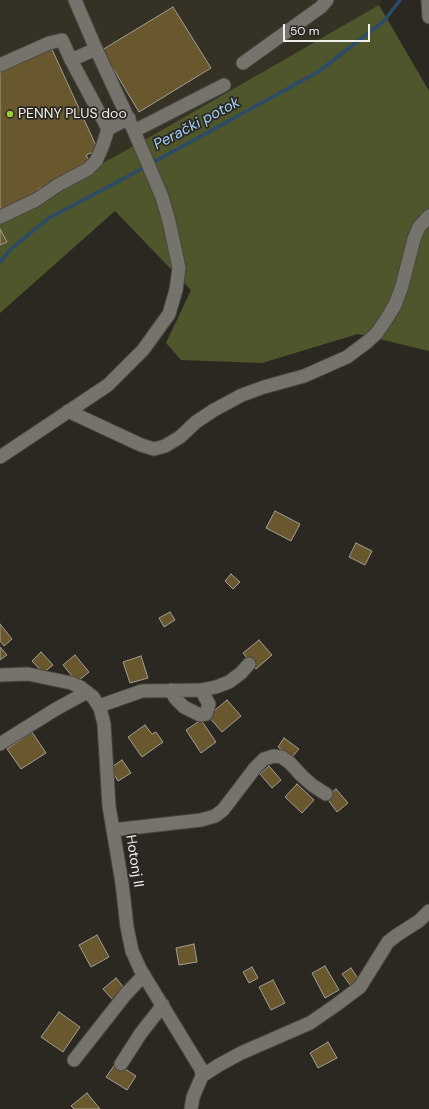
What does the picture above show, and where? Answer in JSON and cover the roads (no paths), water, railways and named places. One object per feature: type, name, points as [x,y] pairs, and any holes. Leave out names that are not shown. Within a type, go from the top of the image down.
[{"type":"street","points":[[0,457],[108,385],[143,350],[169,314],[176,290],[179,268],[170,221],[162,197],[136,135],[75,0]]},
{"type":"street","points":[[243,63],[321,7],[327,0]]},
{"type":"street","points":[[428,0],[429,17]]},
{"type":"street","points":[[0,65],[48,43],[62,40],[108,129]]},
{"type":"street","points":[[72,60],[96,49]]},
{"type":"street","points":[[136,135],[224,85]]},
{"type":"street","points":[[0,217],[41,197],[58,185],[88,169],[96,161],[108,129],[128,118]]},
{"type":"street","points":[[68,412],[154,449],[165,446],[180,437],[196,422],[242,395],[264,387],[304,376],[347,357],[372,338],[395,305],[402,286],[414,239],[419,227],[429,216]]},
{"type":"street","points":[[99,706],[142,691],[201,690],[216,688],[229,682],[241,673],[249,664]]},
{"type":"street","name":"Hotonj II","points":[[0,675],[28,674],[71,683],[87,692],[93,697],[99,706],[104,724],[112,830],[132,951],[144,975],[201,1069],[202,1076]]},
{"type":"street","points":[[171,690],[175,698],[184,706],[200,715],[206,714],[209,704],[201,690]]},
{"type":"street","points":[[0,744],[56,709],[87,692]]},
{"type":"street","points":[[112,830],[201,820],[215,816],[223,810],[255,768],[264,759],[274,756],[282,757],[290,762],[312,785],[326,794]]},
{"type":"street","points":[[191,1109],[193,1097],[202,1076],[241,1053],[310,1023],[336,1005],[360,987],[388,942],[419,921],[429,911]]},
{"type":"street","points":[[74,1060],[124,995],[144,975]]},
{"type":"street","points":[[121,1064],[141,1033],[163,1005]]},
{"type":"waterway","name":"Perački potok","points":[[0,262],[12,248],[49,218],[318,72],[384,21],[400,0]]},
{"type":"place","name":"PENNY PLUS doo","points":[[10,114]]}]
